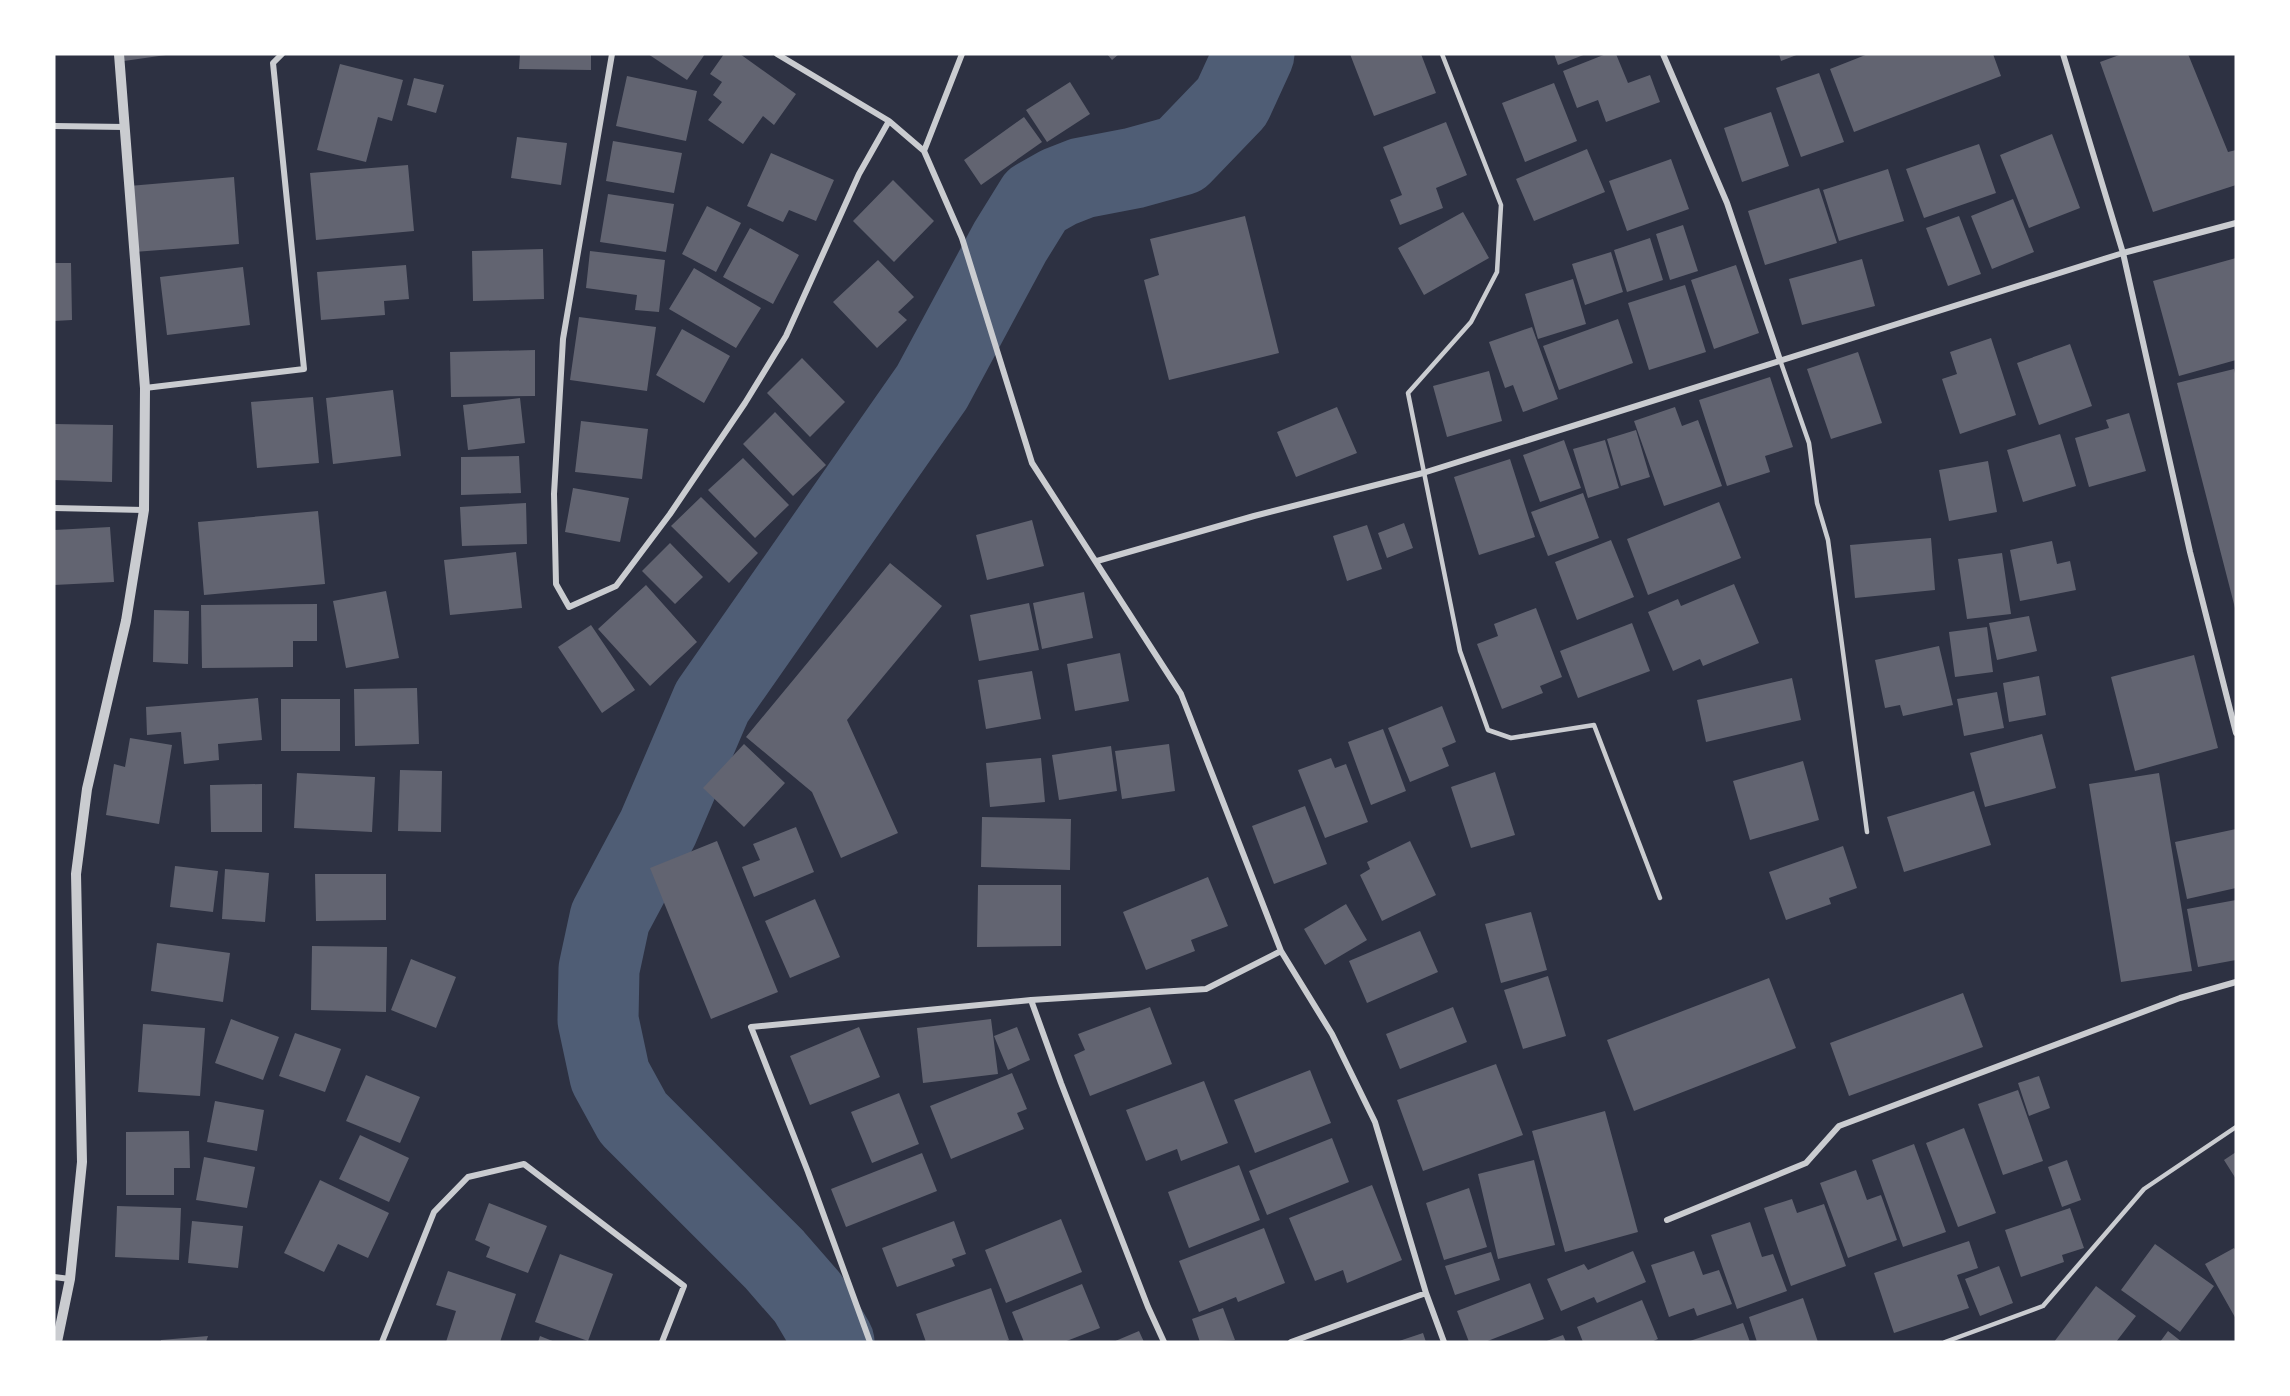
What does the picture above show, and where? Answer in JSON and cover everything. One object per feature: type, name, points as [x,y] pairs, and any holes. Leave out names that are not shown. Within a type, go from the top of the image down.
[{"type":"street","points":[[57,1342],[70,1279],[82,1162],[76,874],[87,789],[126,621],[144,510],[145,388],[118,54]]},
{"type":"street","points":[[145,388],[304,369],[273,63],[282,54]]},
{"type":"street","points":[[612,54],[563,339],[554,494],[556,584],[569,607],[616,586],[670,514],[745,403],[786,336],[859,174],[889,120]]},
{"type":"street","points":[[777,54],[889,120],[924,151],[962,238],[1032,463],[1181,693],[1281,951],[1332,1034],[1376,1122],[1426,1293],[1444,1342]]},
{"type":"street","points":[[924,151],[962,54]]},
{"type":"street","points":[[1663,54],[1727,203],[1780,360]]},
{"type":"street","points":[[2063,54],[2123,253],[2190,552],[2236,733]]},
{"type":"street","points":[[54,126],[125,127]]},
{"type":"street","points":[[1097,561],[1254,516],[1423,473],[2123,253],[2236,223]]},
{"type":"street","points":[[54,508],[144,510]]},
{"type":"street","points":[[870,1342],[808,1172],[751,1027],[1031,1000],[1206,989],[1281,951]]},
{"type":"street","points":[[1667,1220],[1806,1163],[1839,1126],[2180,998],[2236,982]]},
{"type":"street","points":[[1031,1000],[1164,1342]]},
{"type":"street","points":[[382,1342],[434,1212],[468,1177],[524,1164],[684,1286],[662,1342]]},
{"type":"street","points":[[54,1277],[70,1279]]},
{"type":"street","points":[[1291,1342],[1426,1293]]},
{"type":"lane","points":[[1442,54],[1501,205],[1497,273],[1471,322],[1408,393],[1460,651],[1488,730],[1511,738],[1594,725],[1660,898]]},
{"type":"lane","points":[[1780,360],[1809,443],[1817,502],[1828,540],[1867,832]]},
{"type":"lane","points":[[1945,1342],[2043,1306],[2145,1189],[2236,1127]]},
{"type":"building","points":[[123,54],[165,54],[166,55],[124,61]]},
{"type":"building","points":[[520,54],[591,54],[591,70],[519,69]]},
{"type":"building","points":[[648,54],[705,54],[687,80]]},
{"type":"building","points":[[724,54],[740,54],[796,94],[774,125],[763,116],[743,144],[708,120],[722,102],[713,95],[722,82],[710,74]]},
{"type":"building","points":[[1107,54],[1119,54],[1112,60]]},
{"type":"building","points":[[1350,54],[1421,54],[1436,93],[1374,116]]},
{"type":"building","points":[[1554,54],[1586,54],[1558,65]]},
{"type":"building","points":[[1606,54],[1616,54],[1628,83],[1650,75],[1660,102],[1606,122],[1598,100],[1577,108],[1563,71]]},
{"type":"building","points":[[1779,54],[1799,54],[1781,61]]},
{"type":"building","points":[[1868,54],[1993,54],[2001,76],[1854,132],[1830,69]]},
{"type":"building","points":[[2122,54],[2188,54],[2228,152],[2236,150],[2236,185],[2153,212],[2100,62]]},
{"type":"building","points":[[340,64],[403,80],[392,121],[378,117],[366,162],[317,150]]},
{"type":"building","points":[[1819,73],[1844,142],[1801,157],[1776,88]]},
{"type":"building","points":[[627,76],[697,91],[686,141],[616,126]]},
{"type":"building","points":[[414,78],[444,85],[436,113],[407,105]]},
{"type":"building","points":[[1070,82],[1090,114],[1047,142],[1026,110]]},
{"type":"building","points":[[1554,83],[1577,141],[1525,162],[1502,103]]},
{"type":"building","points":[[1771,112],[1789,166],[1742,182],[1724,128]]},
{"type":"building","points":[[1024,117],[1042,142],[981,185],[964,160]]},
{"type":"building","points":[[1446,122],[1467,175],[1436,188],[1443,208],[1400,225],[1390,200],[1402,195],[1383,147]]},
{"type":"building","points":[[2052,134],[2080,208],[2029,228],[2000,155]]},
{"type":"building","points":[[517,137],[567,143],[561,185],[511,178]]},
{"type":"building","points":[[613,141],[682,153],[674,193],[606,181]]},
{"type":"building","points":[[1979,144],[1996,193],[1924,218],[1906,169]]},
{"type":"building","points":[[1587,149],[1605,192],[1534,221],[1516,179]]},
{"type":"building","points":[[771,153],[834,180],[816,221],[789,210],[783,222],[747,206]]},
{"type":"building","points":[[1671,159],[1689,209],[1627,231],[1609,181]]},
{"type":"building","points":[[408,165],[414,231],[316,240],[310,173]]},
{"type":"building","points":[[1888,169],[1904,221],[1839,241],[1823,190]]},
{"type":"building","points":[[234,177],[239,244],[134,252],[129,186]]},
{"type":"building","points":[[893,180],[934,221],[894,262],[853,221]]},
{"type":"building","points":[[1819,188],[1837,243],[1765,265],[1748,211]]},
{"type":"building","points":[[608,194],[674,204],[666,252],[600,242]]},
{"type":"building","points":[[2013,199],[2034,252],[1992,269],[1971,216]]},
{"type":"building","points":[[707,206],[741,223],[716,272],[682,254]]},
{"type":"building","points":[[1463,212],[1489,258],[1424,295],[1398,248]]},
{"type":"building","points":[[1245,216],[1279,353],[1169,380],[1144,280],[1159,275],[1150,239]]},
{"type":"building","points":[[1959,216],[1981,274],[1948,286],[1926,228]]},
{"type":"building","points":[[1683,225],[1698,271],[1670,280],[1656,234]]},
{"type":"building","points":[[750,228],[799,255],[773,304],[723,277]]},
{"type":"building","points":[[1650,238],[1663,280],[1627,292],[1614,250]]},
{"type":"building","points":[[543,249],[544,299],[473,301],[472,251]]},
{"type":"building","points":[[590,251],[665,260],[659,312],[635,310],[637,295],[586,288]]},
{"type":"building","points":[[1611,252],[1623,292],[1585,305],[1572,264]]},
{"type":"building","points":[[2236,258],[2236,360],[2179,376],[2153,281]]},
{"type":"building","points":[[1862,259],[1875,306],[1802,325],[1789,279]]},
{"type":"building","points":[[878,260],[914,297],[898,312],[907,320],[877,348],[833,302]]},
{"type":"building","points":[[54,263],[71,263],[72,320],[54,321]]},
{"type":"building","points":[[406,265],[409,299],[384,301],[385,315],[321,320],[317,272]]},
{"type":"building","points":[[1736,265],[1759,333],[1714,349],[1691,280]]},
{"type":"building","points":[[243,267],[250,325],[167,335],[160,277]]},
{"type":"building","points":[[694,268],[761,308],[736,348],[669,309]]},
{"type":"building","points":[[1573,279],[1586,324],[1538,339],[1525,294]]},
{"type":"building","points":[[1685,285],[1706,352],[1649,370],[1628,303]]},
{"type":"building","points":[[579,317],[656,327],[647,391],[570,380]]},
{"type":"building","points":[[1618,319],[1633,363],[1559,390],[1543,346]]},
{"type":"building","points":[[1532,327],[1558,399],[1523,412],[1513,385],[1505,388],[1489,342]]},
{"type":"building","points":[[682,329],[730,356],[704,403],[656,375]]},
{"type":"building","points":[[1991,338],[2016,415],[1960,434],[1942,379],[1957,374],[1950,352]]},
{"type":"building","points":[[2070,344],[2092,406],[2039,425],[2017,363]]},
{"type":"building","points":[[535,350],[535,396],[451,397],[450,352]]},
{"type":"building","points":[[1858,352],[1882,423],[1831,439],[1807,369]]},
{"type":"building","points":[[802,358],[845,402],[810,437],[767,393]]},
{"type":"building","points":[[2234,369],[2236,378],[2235,608],[2177,383]]},
{"type":"building","points":[[1489,371],[1502,421],[1447,437],[1433,386]]},
{"type":"building","points":[[1770,377],[1793,447],[1765,456],[1770,472],[1727,486],[1699,400]]},
{"type":"building","points":[[393,390],[401,456],[333,464],[326,398]]},
{"type":"building","points":[[313,397],[319,463],[257,468],[251,402]]},
{"type":"building","points":[[520,398],[525,443],[468,450],[463,405]]},
{"type":"building","points":[[1337,407],[1357,453],[1296,477],[1277,432]]},
{"type":"building","points":[[1675,407],[1682,426],[1698,420],[1722,486],[1664,506],[1634,421]]},
{"type":"building","points":[[775,412],[826,465],[793,496],[743,444]]},
{"type":"building","points":[[2129,413],[2146,471],[2089,487],[2075,438],[2109,428],[2106,420]]},
{"type":"building","points":[[581,421],[648,429],[642,479],[575,472]]},
{"type":"building","points":[[54,424],[113,425],[112,482],[54,480]]},
{"type":"building","points":[[1636,430],[1650,477],[1621,486],[1607,439]]},
{"type":"building","points":[[2060,434],[2076,486],[2023,502],[2007,450]]},
{"type":"building","points":[[1564,440],[1581,488],[1540,502],[1523,455]]},
{"type":"building","points":[[1605,440],[1619,488],[1588,498],[1573,449]]},
{"type":"building","points":[[519,456],[521,493],[461,495],[461,457]]},
{"type":"building","points":[[743,458],[789,505],[755,538],[708,490]]},
{"type":"building","points":[[1510,459],[1535,537],[1479,555],[1454,477]]},
{"type":"building","points":[[1988,461],[1997,512],[1949,521],[1939,470]]},
{"type":"building","points":[[573,488],[629,498],[620,542],[565,532]]},
{"type":"building","points":[[1583,493],[1599,538],[1548,556],[1531,512]]},
{"type":"building","points":[[701,497],[758,553],[729,583],[671,526]]},
{"type":"building","points":[[1719,502],[1741,558],[1648,595],[1627,539]]},
{"type":"building","points":[[526,503],[527,544],[462,546],[460,507]]},
{"type":"building","points":[[318,511],[325,584],[204,595],[198,522]]},
{"type":"building","points":[[1032,520],[1044,566],[987,580],[976,535]]},
{"type":"building","points":[[1404,523],[1413,548],[1387,558],[1378,533]]},
{"type":"building","points":[[1367,525],[1382,569],[1347,581],[1333,536]]},
{"type":"building","points":[[110,527],[114,582],[54,585],[54,530]]},
{"type":"building","points":[[1931,538],[1935,590],[1855,598],[1850,545]]},
{"type":"building","points":[[1611,540],[1634,597],[1577,620],[1555,562]]},
{"type":"building","points":[[2052,541],[2057,564],[2070,561],[2076,590],[2020,601],[2010,550]]},
{"type":"building","points":[[670,543],[703,577],[675,604],[642,571]]},
{"type":"building","points":[[516,552],[522,608],[450,615],[444,560]]},
{"type":"building","points":[[2002,553],[2011,614],[1967,619],[1958,559]]},
{"type":"building","points":[[890,563],[942,606],[847,720],[898,833],[841,858],[812,792],[746,737]]},
{"type":"building","points":[[1734,584],[1759,643],[1703,666],[1700,659],[1673,671],[1648,612],[1678,599],[1681,606]]},
{"type":"building","points":[[646,585],[697,642],[650,686],[598,629]]},
{"type":"building","points":[[386,591],[399,658],[346,668],[333,601]]},
{"type":"building","points":[[1084,592],[1093,638],[1042,649],[1033,603]]},
{"type":"building","points":[[1029,603],[1039,650],[979,661],[970,615]]},
{"type":"building","points":[[317,604],[317,641],[293,641],[293,667],[202,668],[201,605]]},
{"type":"building","points":[[1536,608],[1562,677],[1540,686],[1543,693],[1502,709],[1477,644],[1498,636],[1494,624]]},
{"type":"building","points":[[154,610],[189,611],[188,664],[153,662]]},
{"type":"building","points":[[2029,616],[2037,651],[1997,660],[1989,623]]},
{"type":"building","points":[[1632,623],[1650,671],[1578,698],[1560,651]]},
{"type":"building","points":[[591,625],[635,690],[602,713],[558,647]]},
{"type":"building","points":[[1987,627],[1993,672],[1955,677],[1949,632]]},
{"type":"building","points":[[1939,646],[1953,705],[1903,716],[1900,705],[1885,708],[1875,660]]},
{"type":"building","points":[[1120,653],[1129,701],[1075,711],[1067,664]]},
{"type":"building","points":[[2194,655],[2218,748],[2135,771],[2111,677]]},
{"type":"building","points":[[1032,671],[1041,719],[986,729],[978,680]]},
{"type":"building","points":[[2039,676],[2046,715],[2009,722],[2003,683]]},
{"type":"building","points":[[1792,678],[1801,720],[1706,742],[1697,700]]},
{"type":"building","points":[[417,688],[419,744],[355,746],[354,689]]},
{"type":"building","points":[[1997,692],[2004,728],[1964,736],[1957,699]]},
{"type":"building","points":[[258,698],[262,740],[218,744],[219,760],[184,764],[181,732],[147,735],[146,707]]},
{"type":"building","points":[[281,699],[340,699],[340,751],[281,751]]},
{"type":"building","points":[[1442,706],[1456,742],[1442,748],[1449,766],[1410,782],[1388,728]]},
{"type":"building","points":[[1383,729],[1406,791],[1371,805],[1348,742]]},
{"type":"building","points":[[2042,734],[2056,788],[1985,807],[1970,753]]},
{"type":"building","points":[[130,738],[172,745],[159,824],[106,815],[114,764],[125,767]]},
{"type":"building","points":[[744,744],[785,783],[744,827],[703,788]]},
{"type":"building","points":[[1169,744],[1175,791],[1122,799],[1115,751]]},
{"type":"building","points":[[1111,746],[1117,791],[1059,800],[1052,755]]},
{"type":"building","points":[[1041,758],[1045,802],[990,807],[986,763]]},
{"type":"building","points":[[1331,758],[1335,768],[1346,764],[1368,822],[1325,838],[1298,770]]},
{"type":"building","points":[[1803,761],[1819,820],[1750,840],[1733,781]]},
{"type":"building","points":[[400,770],[442,771],[441,832],[398,831]]},
{"type":"building","points":[[1495,772],[1515,835],[1471,848],[1451,787]]},
{"type":"building","points":[[297,773],[375,777],[372,832],[294,828]]},
{"type":"building","points":[[2159,773],[2192,971],[2121,982],[2089,784]]},
{"type":"building","points":[[262,784],[262,832],[211,832],[210,785]]},
{"type":"building","points":[[1974,791],[1991,845],[1904,872],[1887,817]]},
{"type":"building","points":[[1305,806],[1327,864],[1274,884],[1252,826]]},
{"type":"building","points":[[982,817],[1071,819],[1070,870],[981,867]]},
{"type":"building","points":[[796,827],[814,872],[754,897],[742,867],[760,860],[753,844]]},
{"type":"building","points":[[2236,829],[2236,888],[2187,899],[2175,842]]},
{"type":"building","points":[[717,841],[778,992],[711,1019],[650,868]]},
{"type":"building","points":[[1410,841],[1436,895],[1382,921],[1360,875],[1370,869],[1367,862]]},
{"type":"building","points":[[1843,846],[1857,888],[1829,898],[1831,904],[1786,920],[1769,872]]},
{"type":"building","points":[[175,866],[218,871],[213,912],[170,907]]},
{"type":"building","points":[[225,869],[269,873],[265,922],[222,919]]},
{"type":"building","points":[[315,874],[386,874],[386,920],[316,921]]},
{"type":"building","points":[[1208,877],[1228,926],[1191,940],[1195,951],[1146,970],[1123,912]]},
{"type":"building","points":[[978,885],[1061,885],[1061,946],[977,947]]},
{"type":"building","points":[[815,899],[840,957],[790,978],[765,921]]},
{"type":"building","points":[[2236,900],[2236,960],[2198,967],[2187,909]]},
{"type":"building","points":[[1346,904],[1367,940],[1325,965],[1304,929]]},
{"type":"building","points":[[1531,912],[1547,970],[1501,983],[1485,924]]},
{"type":"building","points":[[1420,931],[1438,972],[1367,1003],[1349,961]]},
{"type":"building","points":[[157,943],[230,953],[223,1002],[151,991]]},
{"type":"building","points":[[312,946],[387,947],[386,1012],[311,1010]]},
{"type":"building","points":[[411,959],[456,977],[436,1028],[391,1010]]},
{"type":"building","points":[[1548,976],[1566,1036],[1523,1049],[1504,990]]},
{"type":"building","points":[[1769,978],[1796,1048],[1634,1111],[1607,1040]]},
{"type":"building","points":[[1963,993],[1983,1047],[1849,1096],[1830,1043]]},
{"type":"building","points":[[1150,1007],[1172,1064],[1090,1096],[1074,1055],[1085,1050],[1078,1034]]},
{"type":"building","points":[[1453,1007],[1467,1042],[1400,1069],[1386,1034]]},
{"type":"building","points":[[231,1019],[279,1037],[263,1080],[215,1063]]},
{"type":"building","points":[[991,1019],[998,1074],[923,1083],[917,1028]]},
{"type":"building","points":[[143,1024],[205,1028],[200,1096],[138,1092]]},
{"type":"building","points":[[859,1027],[880,1077],[810,1105],[790,1056]]},
{"type":"building","points":[[1017,1027],[1030,1060],[1008,1070],[994,1036]]},
{"type":"building","points":[[295,1033],[341,1049],[325,1092],[279,1076]]},
{"type":"building","points":[[1496,1064],[1523,1135],[1423,1171],[1397,1100]]},
{"type":"building","points":[[1310,1070],[1331,1123],[1255,1153],[1234,1100]]},
{"type":"building","points":[[1012,1073],[1027,1109],[1017,1113],[1024,1129],[951,1159],[930,1106]]},
{"type":"building","points":[[366,1075],[420,1097],[400,1143],[346,1121]]},
{"type":"building","points":[[2039,1076],[2050,1108],[2029,1116],[2018,1083]]},
{"type":"building","points":[[1204,1081],[1228,1143],[1181,1161],[1177,1149],[1146,1161],[1126,1110]]},
{"type":"building","points":[[2018,1090],[2043,1161],[2003,1175],[1978,1104]]},
{"type":"building","points":[[899,1093],[919,1144],[872,1163],[851,1112]]},
{"type":"building","points":[[215,1101],[264,1110],[257,1151],[207,1142]]},
{"type":"building","points":[[1605,1111],[1638,1232],[1565,1252],[1532,1131]]},
{"type":"building","points":[[1964,1128],[1996,1213],[1958,1227],[1926,1143]]},
{"type":"building","points":[[189,1131],[190,1168],[174,1168],[174,1195],[126,1195],[126,1132]]},
{"type":"building","points":[[360,1135],[409,1158],[389,1202],[339,1179]]},
{"type":"building","points":[[1332,1138],[1349,1182],[1267,1215],[1249,1171]]},
{"type":"building","points":[[1914,1144],[1946,1232],[1903,1247],[1872,1160]]},
{"type":"building","points":[[2236,1152],[2236,1179],[2224,1160]]},
{"type":"building","points":[[922,1153],[937,1191],[846,1227],[831,1189]]},
{"type":"building","points":[[204,1157],[255,1167],[247,1208],[196,1200]]},
{"type":"building","points":[[1534,1160],[1555,1245],[1498,1259],[1478,1174]]},
{"type":"building","points":[[2067,1160],[2081,1200],[2062,1207],[2048,1167]]},
{"type":"building","points":[[1239,1165],[1260,1220],[1189,1248],[1168,1192]]},
{"type":"building","points":[[1856,1170],[1867,1200],[1881,1195],[1897,1240],[1848,1258],[1820,1183]]},
{"type":"building","points":[[320,1180],[389,1213],[368,1258],[338,1244],[324,1272],[284,1253]]},
{"type":"building","points":[[1372,1185],[1402,1260],[1347,1283],[1343,1270],[1315,1281],[1289,1218]]},
{"type":"building","points":[[1469,1188],[1487,1247],[1444,1260],[1426,1203]]},
{"type":"building","points":[[1792,1199],[1797,1213],[1824,1204],[1846,1266],[1791,1286],[1764,1208]]},
{"type":"building","points":[[489,1203],[547,1226],[528,1273],[486,1257],[490,1247],[475,1240]]},
{"type":"building","points":[[117,1206],[181,1208],[179,1260],[115,1257]]},
{"type":"building","points":[[2070,1208],[2084,1248],[2062,1255],[2064,1262],[2021,1277],[2005,1230]]},
{"type":"building","points":[[1061,1219],[1082,1272],[1006,1303],[985,1250]]},
{"type":"building","points":[[192,1221],[243,1226],[238,1268],[188,1263]]},
{"type":"building","points":[[954,1221],[966,1254],[952,1259],[955,1266],[897,1287],[882,1248]]},
{"type":"building","points":[[1750,1222],[1762,1257],[1773,1254],[1787,1291],[1737,1309],[1711,1235]]},
{"type":"building","points":[[1264,1228],[1285,1283],[1238,1302],[1236,1297],[1199,1312],[1179,1261]]},
{"type":"building","points":[[1969,1241],[1978,1268],[1957,1275],[1969,1308],[1894,1333],[1874,1273]]},
{"type":"building","points":[[2155,1244],[2214,1286],[2180,1332],[2121,1290]]},
{"type":"building","points":[[2234,1248],[2236,1251],[2236,1319],[2205,1264]]},
{"type":"building","points":[[1633,1251],[1646,1282],[1597,1303],[1594,1297],[1561,1311],[1547,1279],[1584,1264],[1588,1270]]},
{"type":"building","points":[[1694,1251],[1703,1275],[1719,1270],[1732,1304],[1697,1316],[1694,1308],[1669,1317],[1651,1265]]},
{"type":"building","points":[[1491,1252],[1500,1280],[1455,1295],[1445,1266]]},
{"type":"building","points":[[560,1254],[613,1274],[588,1341],[535,1322]]},
{"type":"building","points":[[1999,1266],[2013,1303],[1980,1316],[1965,1279]]},
{"type":"building","points":[[448,1271],[516,1294],[500,1342],[446,1342],[456,1311],[436,1305]]},
{"type":"building","points":[[1530,1283],[1544,1319],[1485,1342],[1469,1342],[1457,1311]]},
{"type":"building","points":[[1082,1284],[1100,1328],[1064,1342],[1024,1342],[1012,1312]]},
{"type":"building","points":[[2096,1286],[2136,1316],[2116,1342],[2054,1342]]},
{"type":"building","points":[[991,1288],[1009,1340],[1003,1342],[926,1342],[916,1314]]},
{"type":"building","points":[[1803,1298],[1818,1342],[1757,1342],[1749,1317]]},
{"type":"building","points":[[1642,1300],[1658,1339],[1651,1342],[1583,1342],[1577,1327]]},
{"type":"building","points":[[1223,1308],[1235,1340],[1200,1342],[1192,1319]]},
{"type":"building","points":[[1743,1323],[1750,1342],[1687,1342]]},
{"type":"building","points":[[1139,1331],[1144,1342],[1113,1342]]},
{"type":"building","points":[[2168,1331],[2182,1342],[2160,1342]]},
{"type":"building","points":[[1423,1333],[1426,1342],[1396,1342]]},
{"type":"building","points":[[1563,1335],[1566,1342],[1544,1342]]},
{"type":"building","points":[[208,1336],[206,1342],[161,1342],[161,1340]]},
{"type":"building","points":[[540,1336],[555,1342],[538,1342]]},
{"type":"waterway","points":[[834,1342],[808,1298],[774,1259],[633,1118],[610,1076],[598,1020],[599,969],[610,918],[658,828],[712,702],[932,387],[1010,242],[1036,200],[1059,187],[1082,178],[1134,168],[1181,155],[1232,102],[1254,54]]}]
